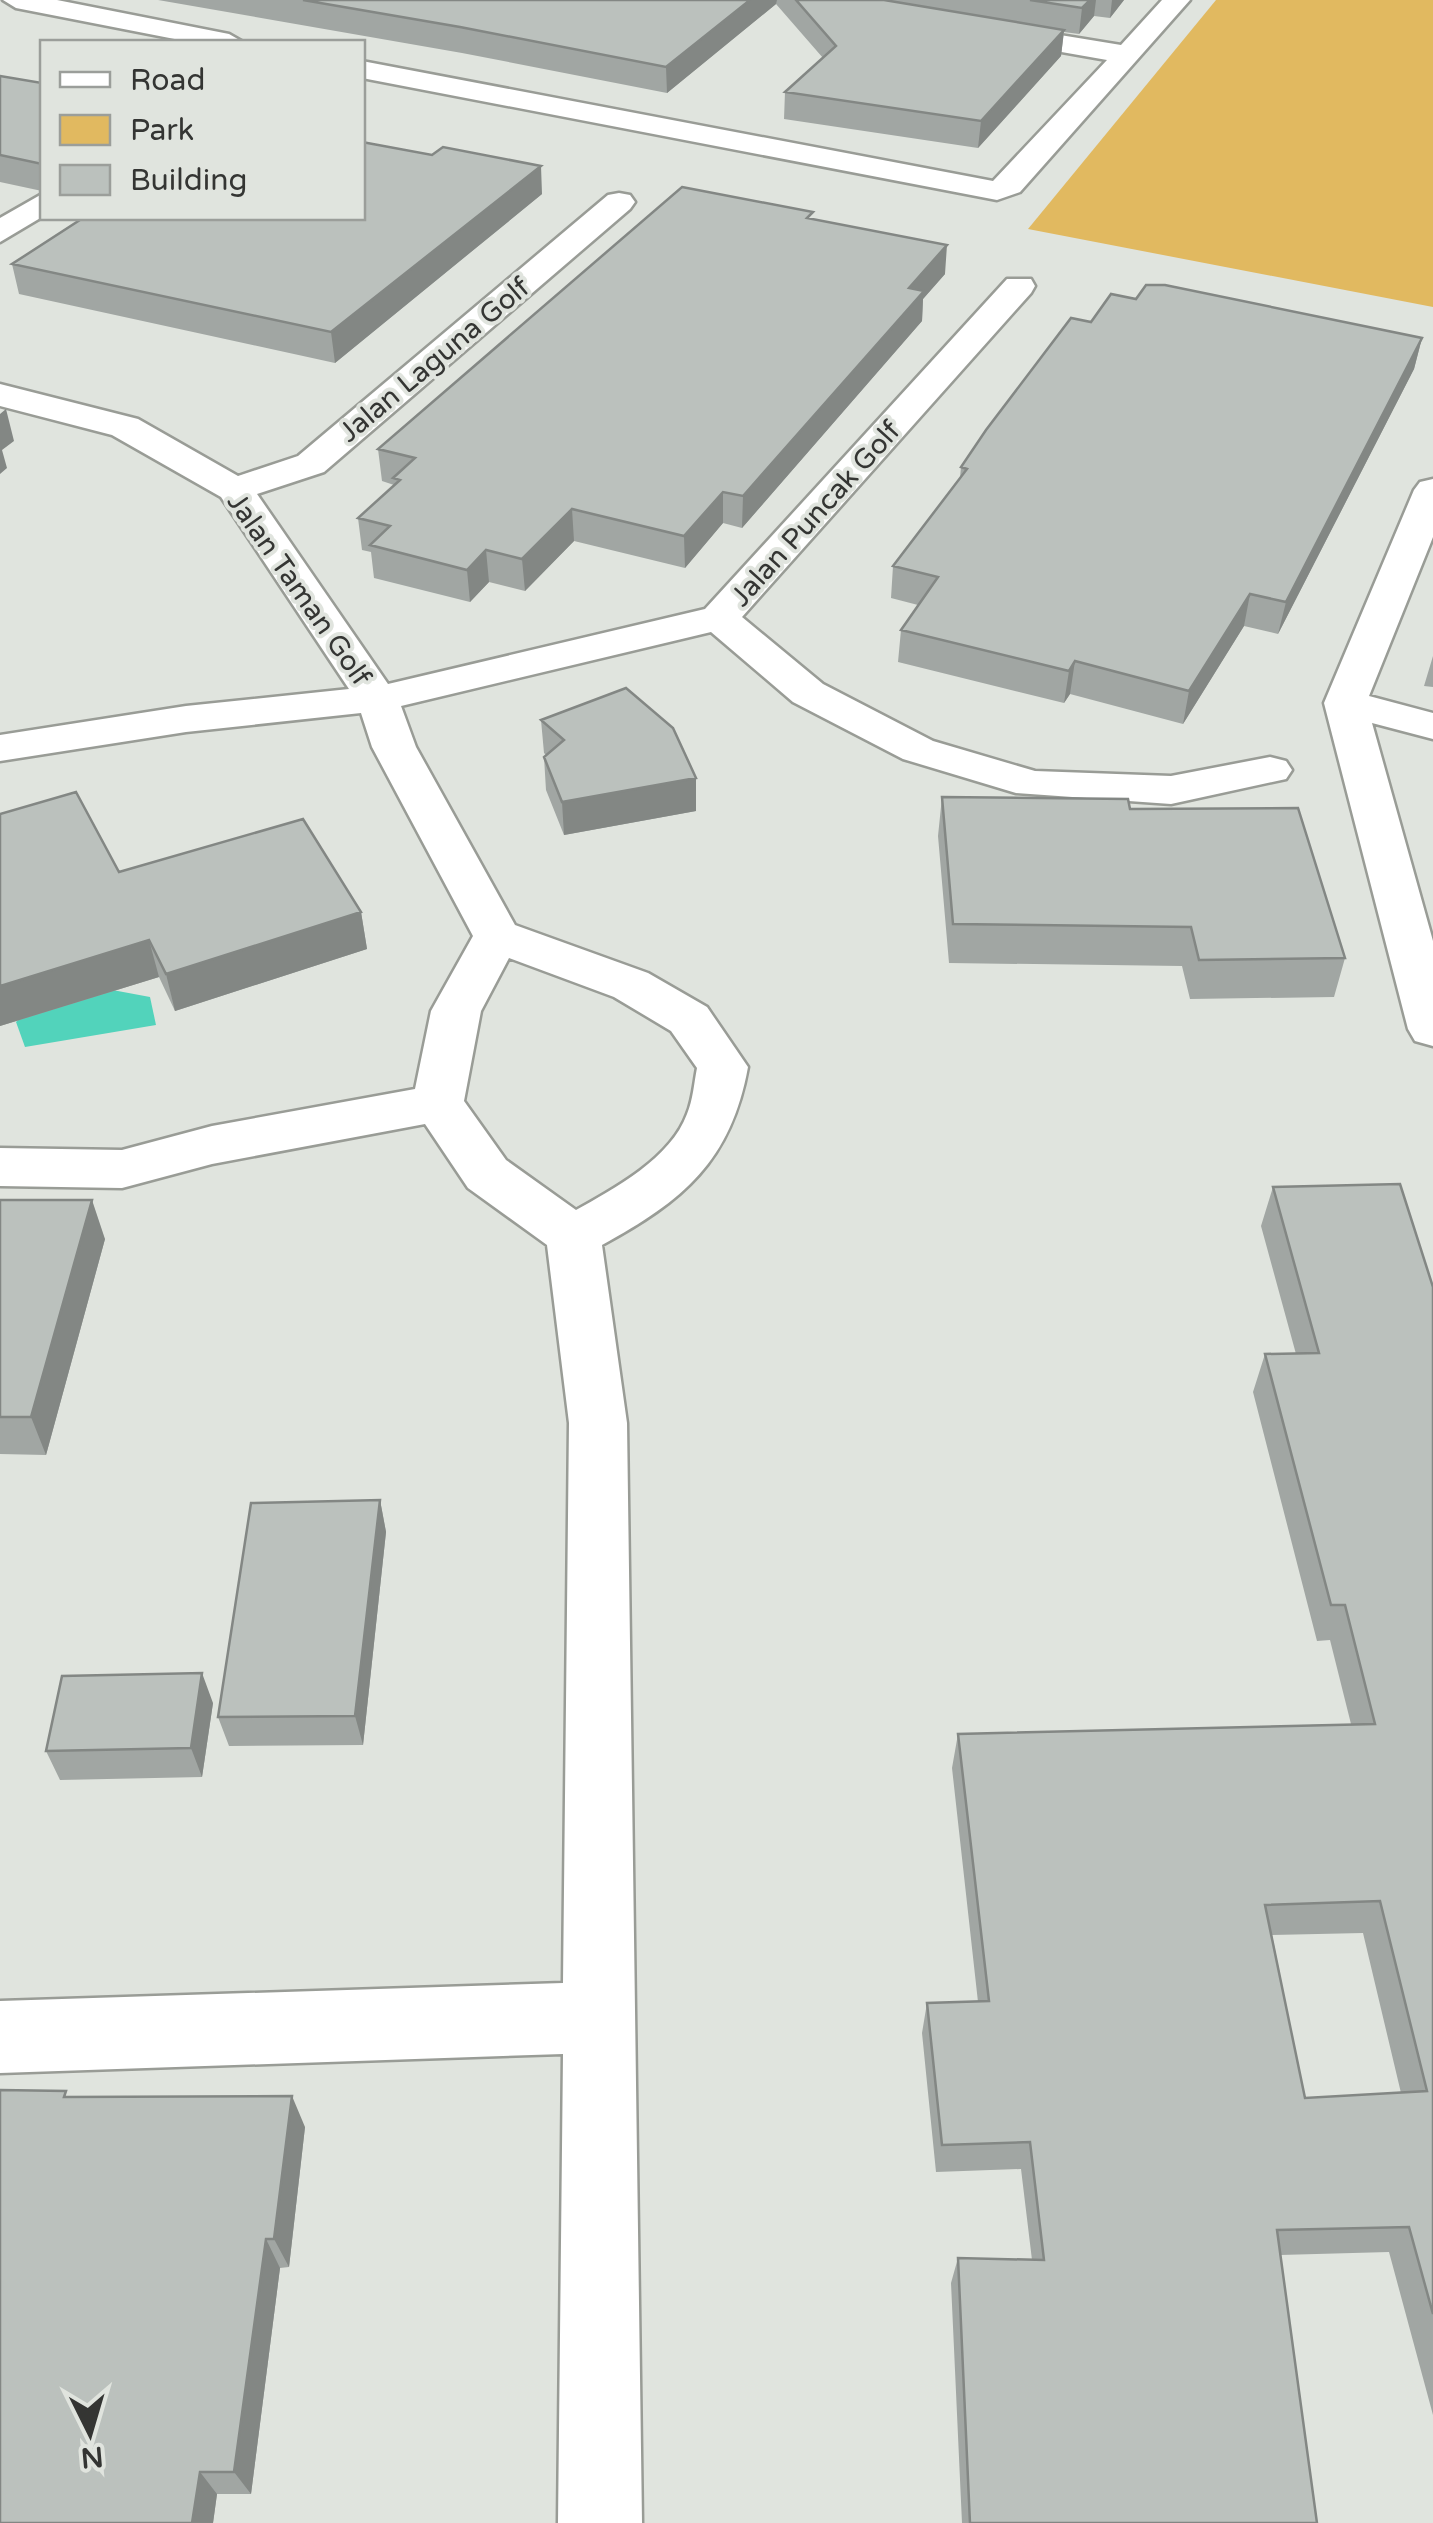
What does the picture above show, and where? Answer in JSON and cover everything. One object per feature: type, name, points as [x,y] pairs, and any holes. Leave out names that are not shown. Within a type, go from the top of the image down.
[{"type":"street","points":[[16,0],[219,40]]},
{"type":"street","points":[[365,70],[997,191],[1009,185],[1177,0]]},
{"type":"street","points":[[955,26],[1128,54]]},
{"type":"street","name":"Jalan Laguna Golf","points":[[235,490],[311,464],[619,202]]},
{"type":"street","points":[[0,232],[40,205]]},
{"type":"street","name":"Jalan Puncak Golf","points":[[0,748],[186,719],[377,699],[720,618],[1019,286]]},
{"type":"street","name":"Jalan Taman Golf","points":[[0,396],[125,427],[235,490],[377,699]]},
{"type":"street","points":[[1430,509],[1345,703],[1433,1029]]},
{"type":"street","points":[[720,618],[823,701],[918,750],[1032,784],[1170,790],[1270,770]]},
{"type":"street","points":[[377,699],[394,747],[497,936],[631,985],[689,1019],[723,1068],[708,1126],[674,1167],[628,1207],[572,1236]]},
{"type":"street","points":[[1345,703],[1433,726]]},
{"type":"street","points":[[497,936],[456,1011],[438,1102],[488,1174],[572,1236],[598,1422],[600,2523]]},
{"type":"street","points":[[0,1167],[122,1169],[212,1146],[438,1102]]},
{"type":"street","points":[[0,2038],[601,2017]]},
{"type":"green space","points":[[1216,0],[1433,0],[1433,307],[1028,229]]},
{"type":"shaded area","points":[[91,986],[150,997],[156,1025],[25,1047],[16,1022],[38,1000]]},
{"type":"building","points":[[303,0],[750,0],[666,67]]},
{"type":"building","points":[[796,0],[884,0],[1064,30],[981,121],[785,92],[836,46]]},
{"type":"building","points":[[1030,0],[1090,0],[1082,8]]},
{"type":"building","points":[[0,76],[40,83],[40,164],[0,155]]},
{"type":"building","points":[[365,143],[432,155],[443,147],[541,166],[331,332],[12,264],[80,220],[365,220]]},
{"type":"building","points":[[682,187],[813,212],[807,218],[947,245],[909,288],[924,291],[743,496],[723,492],[684,536],[572,509],[522,559],[486,550],[467,570],[370,545],[390,526],[358,518],[400,480],[393,478],[415,458],[378,449]]},
{"type":"building","points":[[1146,285],[1165,285],[1422,338],[1286,602],[1250,594],[1189,691],[1075,661],[1069,671],[901,630],[938,577],[893,566],[967,469],[961,467],[986,430],[1071,318],[1091,322],[1111,294],[1136,299]]},
{"type":"building","points":[[626,688],[673,728],[696,778],[562,802],[544,757],[564,740],[541,720]]},
{"type":"building","points":[[76,792],[119,872],[303,819],[361,912],[166,974],[149,940],[0,986],[0,814]]},
{"type":"building","points":[[942,797],[1128,799],[1130,809],[1298,808],[1345,958],[1199,960],[1191,927],[953,924]]},
{"type":"building","points":[[1400,1184],[1433,1287],[1433,2314],[1409,2227],[1277,2230],[1317,2523],[970,2523],[958,2258],[1044,2260],[1030,2142],[942,2145],[927,2003],[989,2001],[958,1734],[1375,1724],[1345,1605],[1331,1605],[1265,1354],[1319,1353],[1273,1187]],"holes":[[[1380,1901],[1427,2091],[1305,2098],[1265,1905]]]},
{"type":"building","points":[[0,1200],[92,1200],[31,1417],[0,1417]]},
{"type":"building","points":[[380,1500],[355,1716],[218,1717],[251,1503]]},
{"type":"building","points":[[202,1673],[191,1748],[46,1751],[62,1676]]},
{"type":"building","points":[[0,2090],[66,2091],[64,2097],[292,2096],[274,2239],[266,2239],[234,2472],[200,2472],[192,2523],[0,2523]]}]
